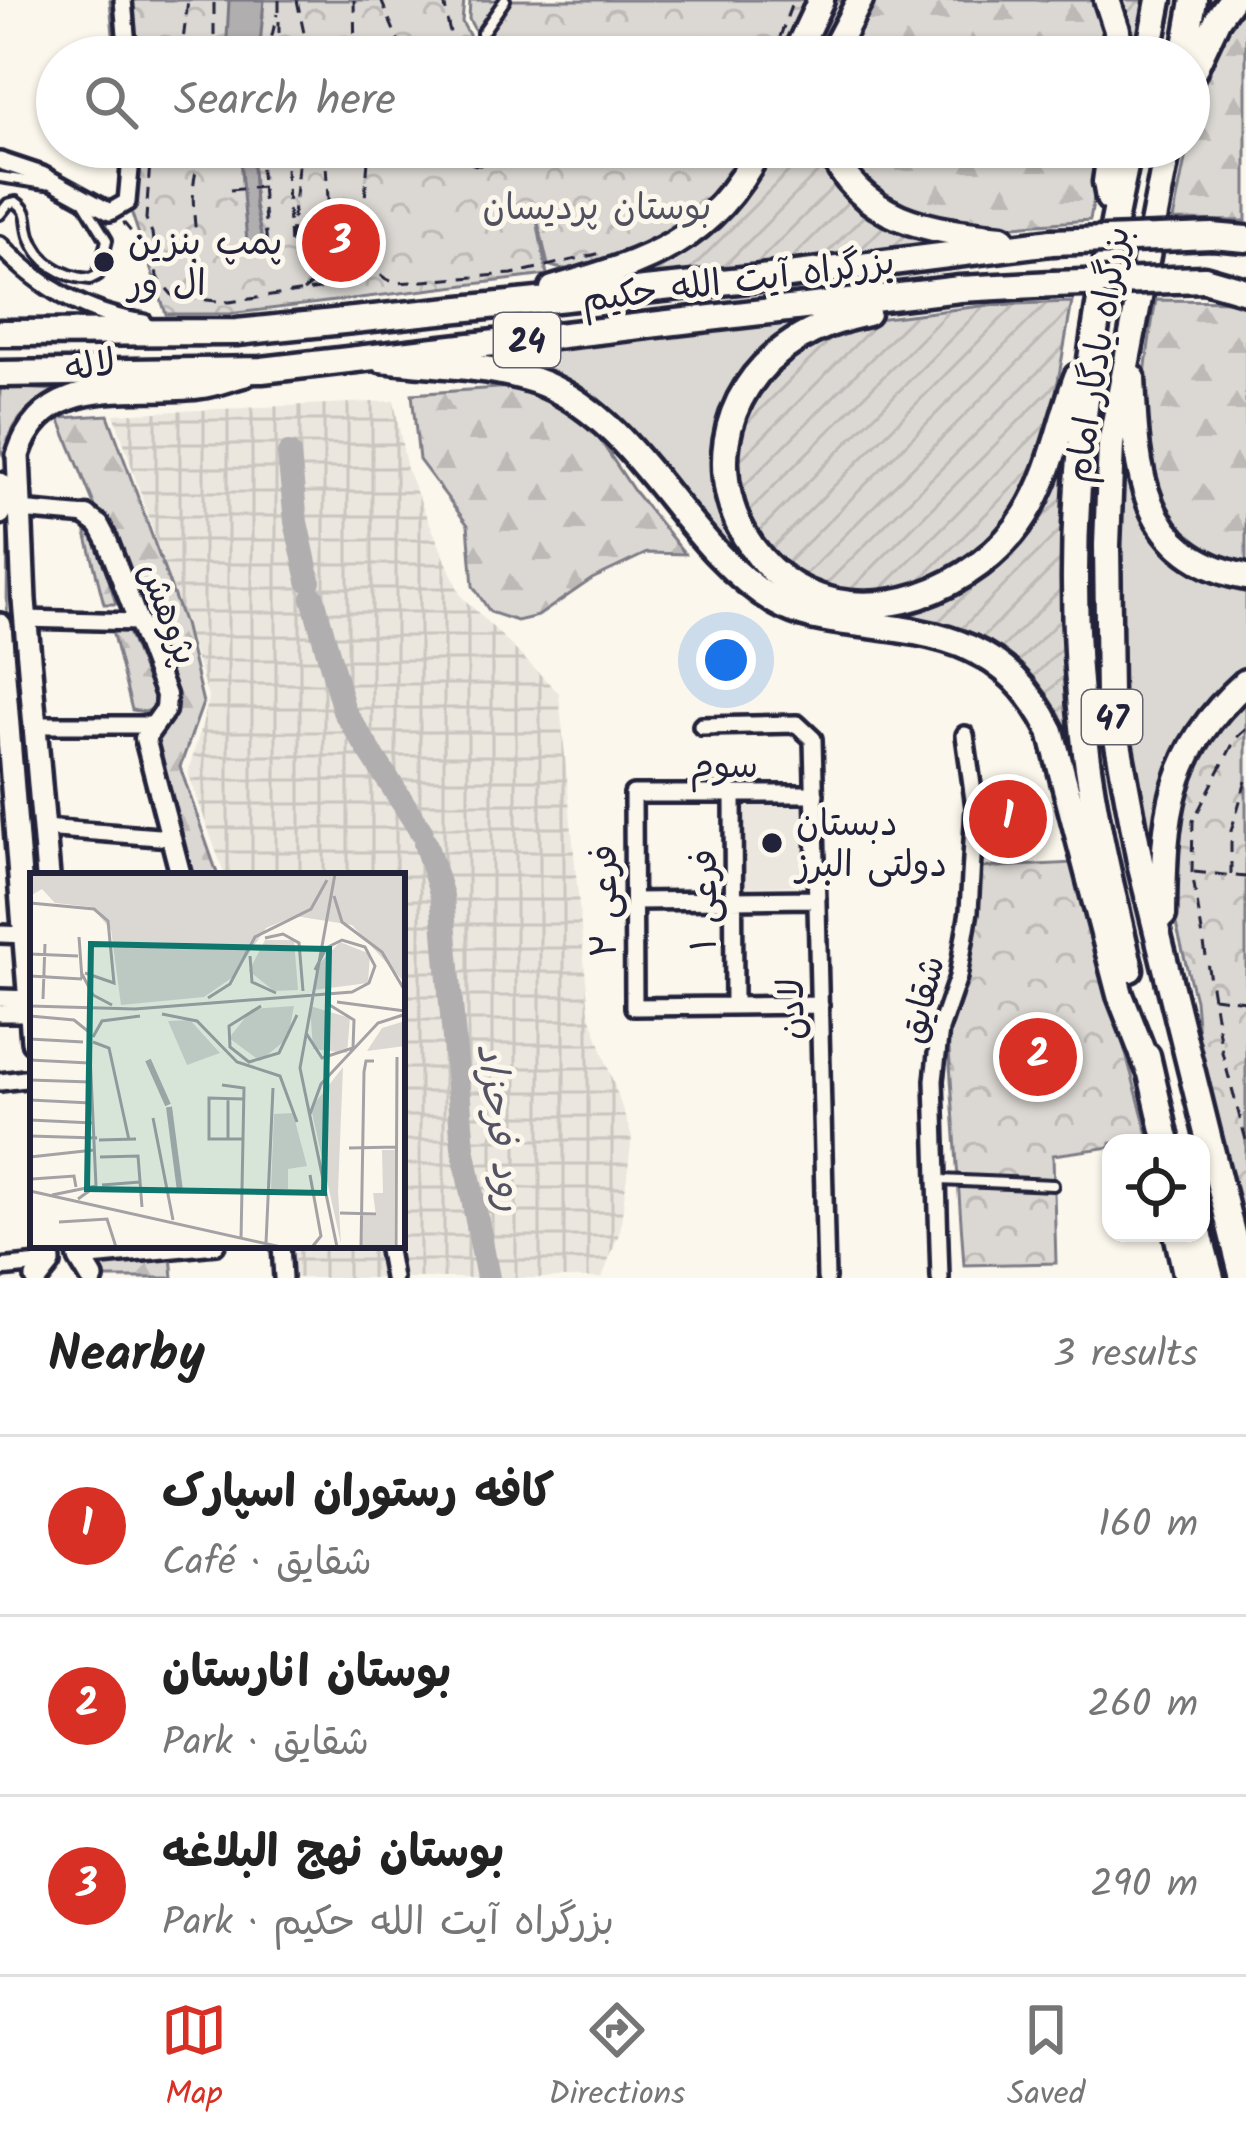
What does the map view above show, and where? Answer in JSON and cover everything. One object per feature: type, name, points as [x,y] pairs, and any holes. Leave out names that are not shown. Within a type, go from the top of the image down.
[{"type":"highway","points":[[804,36],[820,0]]},
{"type":"highway","points":[[841,36],[860,0]]},
{"type":"highway","points":[[1107,0],[1117,36]]},
{"type":"highway","points":[[1152,36],[1159,0]]},
{"type":"highway","points":[[1187,36],[1193,0]]},
{"type":"highway","points":[[1210,41],[1232,0]]},
{"type":"highway","points":[[485,308],[622,270],[671,248],[715,213],[746,168]]},
{"type":"highway","points":[[840,168],[864,200],[904,222],[945,232],[1052,242]]},
{"type":"highway","points":[[1108,168],[1114,222]]},
{"type":"highway","name":"بزرگراه یادگار امام","points":[[1126,168],[1092,335],[1075,494],[1074,586],[1089,775],[1164,1134]]},
{"type":"highway","name":"بزرگراه یادگار امام","points":[[1164,168],[1109,465],[1109,695],[1141,867],[1243,1278]]},
{"type":"highway","name":"24","points":[[1052,242],[1246,237]]},
{"type":"highway","name":"بزرگراه آیت الله حکیم","points":[[0,333],[237,332],[1052,242]]},
{"type":"highway","points":[[1204,279],[1246,291]]},
{"type":"highway","name":"بزرگراه آیت الله حکیم","points":[[0,374],[262,370],[960,289],[1204,279]]},
{"type":"highway","name":"24","points":[[1204,279],[1246,279]]},
{"type":"highway","points":[[960,289],[817,328],[774,353],[743,389],[731,415],[725,446],[727,489],[749,544],[790,582],[837,602],[887,604],[930,592],[976,567],[1012,532],[1036,497],[1092,335]]},
{"type":"highway","points":[[1131,337],[1135,454],[1153,512],[1180,547],[1223,572],[1246,577]]},
{"type":"highway","points":[[381,358],[520,376],[561,393],[609,427],[730,564],[777,602],[829,620],[955,640],[985,654],[1018,681],[1051,730],[1120,995],[1149,1069]]},
{"type":"highway","points":[[1163,948],[1164,836],[1170,802],[1200,732],[1246,682]]},
{"type":"highway","points":[[1179,1242],[1186,1278]]},
{"type":"highway","points":[[1201,1242],[1211,1278]]},
{"type":"main road","name":"لاله","points":[[10,512],[18,455],[29,427],[52,404],[82,395],[202,387],[262,370]]},
{"type":"main road","name":"لاله","points":[[0,484],[10,512],[26,619],[48,873]]},
{"type":"main road","points":[[0,625],[8,829],[30,982]]},
{"type":"main road","points":[[79,1251],[92,1278]]},
{"type":"street","points":[[123,0],[126,36]]},
{"type":"street","points":[[0,161],[64,186],[103,211],[114,211],[127,202],[130,168]]},
{"type":"street","points":[[0,245],[57,293],[89,311],[165,326],[237,332]]},
{"type":"street","points":[[10,512],[87,516]]},
{"type":"street","name":"پژوهش","points":[[87,516],[107,540],[166,695],[165,710],[145,738],[180,873]]},
{"type":"street","points":[[26,619],[136,622]]},
{"type":"street","points":[[34,724],[156,725]]},
{"type":"street","name":"لادن","points":[[702,726],[797,724],[813,740],[826,1278]]},
{"type":"street","name":"شقایق","points":[[940,1278],[936,1055],[967,935],[975,807],[965,735]]},
{"type":"street","name":"فرعی ۱","points":[[733,793],[734,1006]]},
{"type":"street","name":"سوم","points":[[633,794],[815,794]]},
{"type":"street","name":"فرعی ۲","points":[[633,794],[634,1007],[734,1006]]},
{"type":"street","points":[[44,828],[171,838]]},
{"type":"street","points":[[634,901],[817,898]]},
{"type":"street","points":[[0,934],[26,935]]},
{"type":"street","points":[[0,998],[30,1006]]},
{"type":"street","points":[[734,1006],[820,1005]]},
{"type":"street","points":[[0,1013],[30,1006]]},
{"type":"street","points":[[0,1082],[30,1078]]},
{"type":"street","points":[[79,1251],[148,1248]]},
{"type":"street","points":[[280,1248],[283,1278]]},
{"type":"street","points":[[388,1248],[393,1278]]},
{"type":"street","points":[[0,1268],[44,1262]]},
{"type":"lane","points":[[482,36],[505,0]]},
{"type":"lane","points":[[0,177],[64,186]]},
{"type":"lane","points":[[0,214],[8,204],[23,206],[31,237],[54,268],[90,279],[98,275],[106,240],[80,198]]},
{"type":"lane","points":[[938,1180],[1053,1184]]},
{"type":"path","points":[[184,36],[188,0]]},
{"type":"path","points":[[214,0],[214,36]]},
{"type":"path","points":[[297,0],[305,36]]},
{"type":"path","points":[[354,0],[355,36]]},
{"type":"path","points":[[382,0],[396,36]]},
{"type":"path","points":[[444,0],[451,36]]},
{"type":"path","points":[[781,36],[794,0]]},
{"type":"path","points":[[272,36],[279,3]]},
{"type":"path","points":[[279,3],[279,36]]},
{"type":"path","points":[[148,168],[144,203],[153,257],[165,291],[185,301],[229,302],[334,286],[350,271],[362,238],[367,168]]},
{"type":"path","points":[[196,168],[192,221],[199,250],[196,269]]},
{"type":"path","points":[[260,168],[267,248]]},
{"type":"path","points":[[286,168],[290,246],[298,168]]},
{"type":"path","points":[[292,295],[315,285],[331,251],[327,168]]},
{"type":"path","points":[[230,190],[261,187]]},
{"type":"path","points":[[114,211],[153,257]]},
{"type":"path","points":[[362,238],[377,273],[398,283],[512,274],[613,250]]},
{"type":"path","points":[[331,251],[344,258],[357,254]]},
{"type":"path","points":[[1246,729],[1236,738],[1193,821],[1192,872],[1222,1052],[1246,1139]]},
{"type":"path","points":[[1231,874],[1231,831],[1246,781]]},
{"type":"path","points":[[1192,872],[1246,877]]},
{"type":"path","points":[[1213,997],[1246,1001]]},
{"type":"shaded area","points":[[229,0],[264,0],[261,36],[227,36]]},
{"type":"shaded area","points":[[241,168],[253,168],[264,250],[248,254]]},
{"type":"shaded area","points":[[394,401],[407,470],[461,596],[559,693],[589,1012],[632,1137],[620,1231],[602,1278],[295,1278],[292,1248],[405,1248],[405,873],[224,873],[188,773],[209,699],[114,414]]},
{"type":"shaded area","name":"دبستان دولتی البرز","points":[[739,799],[804,802],[806,885],[740,887]]},
{"type":"green space","points":[[110,0],[464,0],[462,22],[470,36],[113,36]]},
{"type":"green space","points":[[470,0],[812,0],[797,36],[478,36],[469,19]]},
{"type":"green space","points":[[827,0],[853,0],[834,36],[811,36]]},
{"type":"green space","points":[[871,0],[1098,0],[1107,36],[851,36]]},
{"type":"green space","points":[[1113,0],[1148,0],[1140,36],[1121,36]]},
{"type":"green space","points":[[1246,0],[1246,221],[1173,220],[1183,168],[1210,168],[1210,51]]},
{"type":"green space","name":"بوستان پردیسان","points":[[119,168],[736,168],[682,227],[601,265],[575,270],[548,265],[535,209],[547,275],[229,314],[166,314]]},
{"type":"green space","points":[[745,168],[831,168],[951,243],[595,288],[642,269]]},
{"type":"green space","points":[[850,168],[1099,168],[1090,220],[1001,226],[943,223],[915,216],[859,183]]},
{"type":"green space","points":[[1156,300],[1246,301],[1246,570],[1205,553],[1176,528],[1157,497],[1143,421]]},
{"type":"green space","points":[[1072,302],[1048,438],[1023,504],[971,562],[925,586],[859,596],[788,574],[756,544],[739,510],[732,451],[768,369],[852,322],[990,305]]},
{"type":"green space","points":[[839,310],[809,323],[794,603],[744,569],[612,421],[467,361]]},
{"type":"green space","points":[[526,386],[584,416],[634,491],[685,554],[647,553],[592,579],[538,616],[517,621],[490,612],[473,586],[468,525],[419,460],[412,394]]},
{"type":"green space","points":[[0,387],[55,390],[21,417],[4,457],[0,449]]},
{"type":"green space","points":[[1127,407],[1130,476],[1246,585],[1246,672],[1159,898],[1121,678],[1118,542]]},
{"type":"green space","points":[[108,415],[184,624],[203,703],[180,767],[217,873],[193,873],[153,742],[171,694],[59,418]]},
{"type":"green space","points":[[1070,415],[1063,617],[1086,817],[1021,674],[842,610],[986,569]]},
{"type":"green space","points":[[8,509],[38,873],[30,873],[30,911],[7,616]]},
{"type":"green space","points":[[84,525],[94,529],[116,604],[104,604]]},
{"type":"green space","points":[[127,630],[158,707],[145,712],[132,710],[112,631]]},
{"type":"green space","points":[[1246,690],[1246,1249],[1201,1071],[1195,1000],[1173,912],[1181,786],[1231,704]]},
{"type":"green space","points":[[1074,863],[1148,1134],[1102,1134],[1102,1148],[1053,1155],[1056,1263],[964,1265],[948,1036],[974,932],[977,868]]},
{"type":"green space","points":[[171,1255],[173,1278],[101,1278],[97,1264]]},
{"type":"waterway","name":"رود فرحزاد","points":[[289,454],[296,522],[309,581]]},
{"type":"waterway","name":"رود فرحزاد","points":[[313,598],[344,711],[421,831]]},
{"type":"waterway","name":"رود فرحزاد","points":[[425,843],[442,896],[463,1147],[488,1278]]},
{"type":"place","name":"بوستان نهج البلاغه","points":[[341,243]]},
{"type":"place","name":"پمپ بنزین ال ور","points":[[104,262]]},
{"type":"place","name":"کافه رستوران اسپارک","points":[[1008,819]]},
{"type":"place","name":"دبستان دولتی البرز","points":[[772,843]]},
{"type":"place","name":"بوستان انارستان","points":[[1038,1057]]}]
